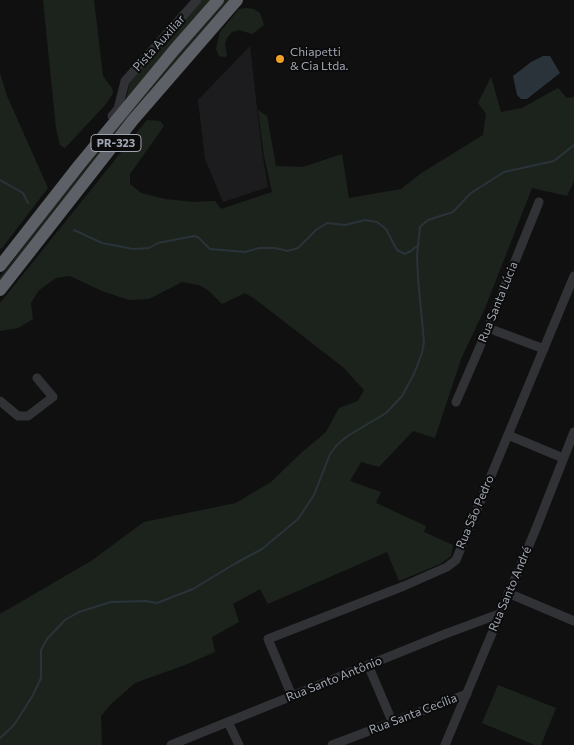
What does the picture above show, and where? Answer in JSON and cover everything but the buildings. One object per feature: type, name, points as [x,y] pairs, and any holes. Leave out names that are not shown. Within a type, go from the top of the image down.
[{"type":"highway","name":"PR-323","points":[[0,266],[80,164],[218,0]]},
{"type":"highway","name":"PR-323","points":[[0,290],[133,120],[238,0]]},
{"type":"street","name":"Pista Auxiliar","points":[[80,164],[89,144],[118,109],[125,81],[198,0]]},
{"type":"street","name":"Rua Santa Lúcia","points":[[456,402],[539,202]]},
{"type":"street","name":"Rua São Pedro","points":[[292,696],[268,639],[404,586],[450,565],[456,560],[544,349],[571,291],[574,276]]},
{"type":"street","points":[[488,328],[544,349]]},
{"type":"street","points":[[0,401],[18,416],[28,416],[53,397],[37,378]]},
{"type":"street","name":"Rua Santo André","points":[[445,745],[574,432]]},
{"type":"street","points":[[508,435],[563,458]]},
{"type":"street","points":[[508,593],[574,621]]},
{"type":"street","name":"Rua Santo Antônio","points":[[171,745],[499,614]]},
{"type":"street","points":[[368,665],[392,721]]},
{"type":"street","name":"Rua Santa Cecília","points":[[332,745],[467,694]]},
{"type":"street","points":[[228,722],[239,745]]},
{"type":"shaded area","points":[[43,0],[94,0],[103,76],[112,88],[113,93],[106,104],[65,148],[60,145],[56,128]]},
{"type":"shaded area","points":[[202,0],[214,0],[126,100],[130,81]]},
{"type":"shaded area","points":[[223,0],[233,0],[0,286],[0,277],[97,150]]},
{"type":"shaded area","points":[[239,9],[254,9],[260,13],[264,25],[252,34],[239,30],[232,32],[225,44],[227,55],[225,57],[219,56],[216,49],[220,32]]},
{"type":"shaded area","points":[[250,46],[262,152],[268,187],[223,202],[205,159],[198,100]]},
{"type":"shaded area","points":[[543,56],[550,56],[560,73],[527,99],[521,99],[517,95],[513,76],[531,62]]},
{"type":"shaded area","points":[[0,73],[7,96],[48,188],[0,249]]},
{"type":"shaded area","points":[[491,77],[501,112],[522,108],[558,88],[567,98],[574,97],[574,181],[567,196],[532,188],[485,308],[461,359],[435,438],[413,431],[379,467],[361,462],[350,481],[381,492],[376,503],[426,526],[424,532],[453,545],[451,556],[440,564],[399,581],[387,552],[268,604],[260,589],[233,604],[239,622],[212,637],[215,652],[135,683],[111,704],[101,716],[102,745],[0,745],[0,614],[91,561],[144,522],[236,503],[271,482],[326,432],[339,408],[358,401],[364,390],[344,368],[245,293],[222,304],[208,290],[199,285],[182,282],[149,299],[129,300],[102,291],[70,276],[56,278],[39,290],[31,303],[33,319],[18,328],[0,331],[0,303],[147,120],[160,121],[164,126],[130,174],[130,184],[141,193],[165,199],[194,202],[215,201],[221,209],[272,192],[264,156],[258,110],[267,116],[276,166],[303,167],[342,154],[349,198],[401,189],[420,174],[483,135],[486,114],[478,103]]},
{"type":"shaded area","points":[[498,685],[556,708],[541,745],[535,745],[482,723]]},
{"type":"waterway","points":[[0,738],[14,725],[33,695],[41,678],[41,650],[47,639],[65,620],[79,612],[111,602],[146,601],[157,603],[193,589],[262,549],[298,519],[314,495],[330,454],[336,446],[346,437],[386,413],[402,396],[414,374],[424,342],[417,255],[420,227],[428,220],[453,212],[471,193],[504,172],[554,161],[574,145]]},
{"type":"waterway","points":[[0,180],[23,193],[28,203]]},
{"type":"waterway","points":[[74,230],[102,243],[133,249],[149,248],[158,243],[194,236],[198,237],[210,249],[245,252],[259,248],[275,248],[288,251],[298,248],[316,230],[327,223],[345,225],[365,220],[377,222],[386,229],[397,250],[405,254],[419,244]]},
{"type":"place","name":"Chiapetti & Cia Ltda.","points":[[280,59]]}]
